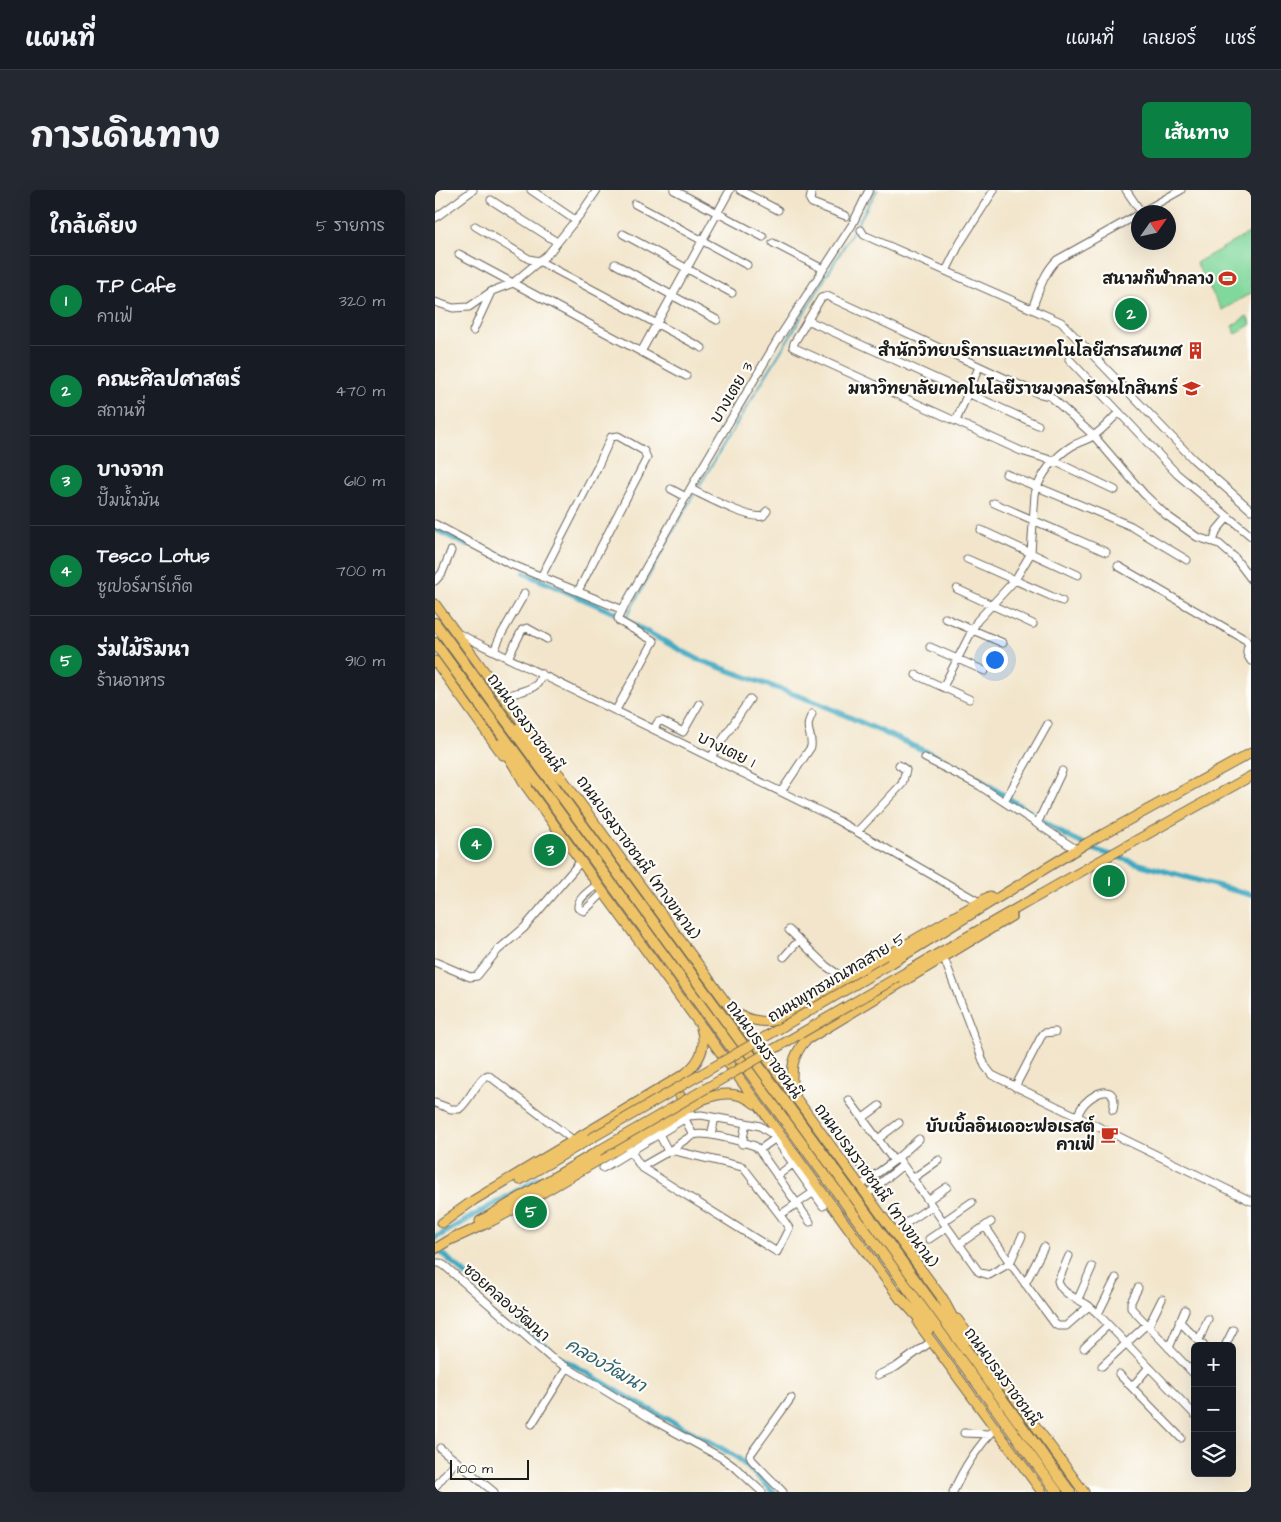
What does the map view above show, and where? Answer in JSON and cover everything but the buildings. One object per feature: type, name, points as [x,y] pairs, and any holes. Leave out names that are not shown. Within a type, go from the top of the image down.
[{"type":"highway","name":"ถนนบรมราชชนนี","points":[[435,623],[986,1388],[1057,1492]]},
{"type":"highway","name":"ถนนบรมราชชนนี","points":[[435,643],[986,1388],[1070,1492]]},
{"type":"highway","points":[[486,693],[513,721],[562,779]]},
{"type":"highway","points":[[481,707],[496,736],[527,786]]},
{"type":"highway","points":[[898,1295],[986,1388]]},
{"type":"highway","points":[[942,1298],[986,1388]]},
{"type":"main road","name":"ถนนบรมราชชนนี (ทางขนาน)","points":[[435,604],[1084,1492]]},
{"type":"main road","points":[[435,661],[698,1020],[817,1190],[932,1341],[993,1431],[1042,1492]]},
{"type":"main road","name":"ถนนพุทธมณฑลสาย 5","points":[[439,1225],[890,964],[1082,847],[1251,753]]},
{"type":"main road","name":"ถนนพุทธมณฑลสาย 5","points":[[435,1249],[598,1151],[898,976],[1251,776]]},
{"type":"main road","points":[[733,1012],[754,1021],[775,1021],[979,902],[1036,874]]},
{"type":"main road","points":[[792,1094],[793,1060],[805,1041],[998,926],[1050,890]]},
{"type":"main road","points":[[808,1002],[801,1014],[801,1019],[806,1028],[811,1032],[820,1031]]},
{"type":"main road","points":[[439,1225],[474,1200],[685,1073],[699,1059],[704,1044],[698,1020]]},
{"type":"main road","points":[[667,1085],[678,1091],[681,1096],[682,1117]]},
{"type":"main road","points":[[449,1241],[505,1214],[629,1148],[682,1117],[704,1099],[714,1095],[725,1094],[742,1096],[750,1100],[764,1113]]},
{"type":"street","points":[[435,218],[473,190]]},
{"type":"street","points":[[531,190],[575,220]]},
{"type":"street","points":[[435,302],[453,308],[469,307],[492,291],[513,284],[539,261],[575,220],[595,193],[586,190]]},
{"type":"street","points":[[674,190],[763,237]]},
{"type":"street","points":[[641,352],[730,190]]},
{"type":"street","points":[[740,190],[778,210]]},
{"type":"street","points":[[812,190],[810,200],[812,204],[846,216]]},
{"type":"street","name":"บางเตย 3","points":[[621,614],[686,497],[694,490],[777,341],[852,225],[869,190]]},
{"type":"street","points":[[946,271],[960,244],[994,190]]},
{"type":"street","points":[[1126,190],[1135,205]]},
{"type":"street","points":[[1154,205],[1181,190]]},
{"type":"street","points":[[491,200],[557,242]]},
{"type":"street","points":[[635,204],[747,265]]},
{"type":"street","points":[[1032,309],[1040,289],[1057,260],[1131,218]]},
{"type":"street","points":[[475,226],[529,259],[539,261],[702,348]]},
{"type":"street","points":[[861,230],[864,235],[1061,322],[1193,459],[1251,510]]},
{"type":"street","points":[[623,234],[733,292]]},
{"type":"street","points":[[773,243],[823,269]]},
{"type":"street","points":[[459,254],[686,376]]},
{"type":"street","points":[[615,264],[717,320]]},
{"type":"street","points":[[473,331],[492,291]]},
{"type":"street","points":[[1115,490],[1054,461],[1021,451],[793,347],[794,343],[821,298],[827,296],[1037,393],[1050,396],[1094,436],[1144,494],[1166,515],[1197,537],[1219,544],[1235,558],[1251,579]]},
{"type":"street","points":[[807,320],[1038,425]]},
{"type":"street","points":[[1069,359],[1177,474],[1251,536]]},
{"type":"street","points":[[956,421],[979,366]]},
{"type":"street","points":[[943,688],[977,621],[1015,580],[1031,553],[1033,504],[1037,487],[1054,461],[1071,447],[1094,436],[1119,412]]},
{"type":"street","points":[[541,577],[611,437],[618,436],[644,451],[647,458],[578,591]]},
{"type":"street","points":[[1006,474],[1131,526],[1187,560]]},
{"type":"street","points":[[671,489],[686,497]]},
{"type":"street","points":[[694,490],[753,516],[763,516],[767,511]]},
{"type":"street","points":[[994,503],[1106,552]]},
{"type":"street","points":[[1213,542],[1217,530],[1228,517]]},
{"type":"street","points":[[435,524],[508,562],[578,591],[621,614],[619,622],[654,641],[616,710]]},
{"type":"street","points":[[981,530],[1078,575]]},
{"type":"street","points":[[435,581],[442,573],[451,551]]},
{"type":"street","points":[[967,559],[1062,601]]},
{"type":"street","points":[[1118,566],[1246,640],[1249,646],[1246,650],[1247,655],[1251,661]]},
{"type":"street","points":[[957,589],[1033,624]]},
{"type":"street","points":[[494,651],[525,594]]},
{"type":"street","points":[[945,618],[1003,643]]},
{"type":"street","points":[[508,658],[522,630],[525,628],[547,638]]},
{"type":"street","name":"บางเตย 1","points":[[456,633],[826,814],[979,902]]},
{"type":"street","points":[[930,647],[985,672]]},
{"type":"street","points":[[504,697],[537,685],[542,674]]},
{"type":"street","points":[[916,675],[969,700]]},
{"type":"street","points":[[711,757],[750,699]]},
{"type":"street","points":[[654,729],[662,721],[683,732],[699,704]]},
{"type":"street","points":[[781,792],[811,747],[807,723],[812,714]]},
{"type":"street","points":[[1006,798],[1048,724]]},
{"type":"street","points":[[925,758],[1006,798],[1082,847]]},
{"type":"street","points":[[857,832],[902,784],[906,770],[899,765]]},
{"type":"street","points":[[1039,820],[1062,771]]},
{"type":"street","points":[[435,962],[470,977],[477,976],[498,950],[524,928],[581,861]]},
{"type":"street","points":[[598,884],[580,900],[577,904],[578,908],[584,911],[604,892]]},
{"type":"street","points":[[789,930],[826,966],[846,980]]},
{"type":"street","points":[[784,957],[799,940]]},
{"type":"street","points":[[943,958],[985,1066],[991,1075],[1251,1201]]},
{"type":"street","points":[[1015,1087],[1041,1037],[1045,1033],[1055,1032]]},
{"type":"street","points":[[435,1103],[451,1109],[459,1109],[467,1102],[482,1079],[488,1075],[573,1140]]},
{"type":"street","points":[[1077,1117],[1086,1102],[1102,1091],[1108,1092],[1113,1096],[1113,1110]]},
{"type":"street","points":[[849,1100],[877,1139],[903,1165],[979,1272],[985,1275],[994,1274],[1010,1263],[1021,1236]]},
{"type":"street","points":[[863,1118],[879,1106]]},
{"type":"street","points":[[603,1168],[629,1148],[659,1134],[682,1117],[694,1115],[746,1123],[764,1128],[776,1138],[817,1190],[823,1206]]},
{"type":"street","points":[[682,1117],[693,1135]]},
{"type":"street","points":[[711,1135],[715,1118]]},
{"type":"street","points":[[742,1144],[746,1123]]},
{"type":"street","points":[[877,1139],[899,1123]]},
{"type":"street","points":[[863,1134],[870,1129]]},
{"type":"street","points":[[836,1130],[877,1186]]},
{"type":"street","points":[[629,1148],[641,1167],[777,1252],[789,1228],[743,1167],[670,1150],[659,1134]]},
{"type":"street","points":[[641,1167],[693,1135],[711,1135],[755,1146],[810,1222]]},
{"type":"street","points":[[759,1150],[776,1138]]},
{"type":"street","points":[[860,1186],[896,1160],[919,1140]]},
{"type":"street","points":[[912,1179],[939,1160]]},
{"type":"street","points":[[777,1176],[794,1163]]},
{"type":"street","points":[[866,1195],[903,1165]]},
{"type":"street","points":[[908,1222],[947,1187]]},
{"type":"street","points":[[780,1214],[817,1190]]},
{"type":"street","points":[[929,1239],[972,1202]]},
{"type":"street","points":[[959,1244],[988,1224],[1010,1263],[1058,1326],[1066,1326],[1089,1306]]},
{"type":"street","points":[[1025,1284],[1044,1247]]},
{"type":"street","points":[[1069,1256],[1058,1284],[1067,1293],[1089,1306],[1098,1314],[1191,1411]]},
{"type":"street","name":"ซอยคลองวัฒนา","points":[[435,1263],[445,1266],[536,1346],[567,1368],[653,1420],[722,1458],[737,1468],[762,1492]]},
{"type":"street","points":[[1078,1299],[1092,1267]]},
{"type":"street","points":[[1098,1314],[1116,1278]]},
{"type":"street","points":[[1138,1288],[1131,1302],[1131,1308],[1191,1371]]},
{"type":"street","points":[[1103,1366],[1147,1326],[1162,1299]]},
{"type":"street","points":[[1169,1348],[1185,1310]]},
{"type":"street","points":[[1201,1342],[1208,1319]]},
{"type":"street","points":[[1179,1322],[1200,1342]]},
{"type":"street","points":[[1085,1348],[1108,1325]]},
{"type":"street","points":[[1227,1342],[1233,1330]]},
{"type":"street","points":[[878,1375],[897,1367],[932,1341]]},
{"type":"street","points":[[1132,1386],[1149,1367]]},
{"type":"street","points":[[532,1424],[567,1368]]},
{"type":"street","points":[[1119,1374],[1181,1438]]},
{"type":"street","points":[[783,1492],[752,1460],[750,1455],[791,1398]]},
{"type":"street","points":[[964,1433],[993,1431]]},
{"type":"street","points":[[953,1492],[960,1476],[993,1431]]},
{"type":"street","points":[[440,1448],[494,1492]]},
{"type":"street","points":[[435,1487],[456,1461]]},
{"type":"green space","name":"สนามกีฬากลาง","points":[[1251,232],[1251,293],[1222,310],[1196,263]]},
{"type":"green space","points":[[1247,316],[1251,324],[1236,334],[1232,326]]},
{"type":"waterway","points":[[697,490],[877,190]]},
{"type":"waterway","points":[[626,618],[694,494]]},
{"type":"waterway","points":[[435,529],[467,545]]},
{"type":"waterway","points":[[524,573],[626,618],[625,620],[697,659],[818,703],[943,759],[979,779],[1065,835],[1096,850],[1251,895]]},
{"type":"waterway","points":[[435,1238],[539,1178]]},
{"type":"waterway","name":"คลองวัฒนา","points":[[435,1247],[555,1354],[641,1405],[738,1458],[774,1492]]},
{"type":"place","name":"สนามกีฬากลาง","points":[[1228,278]]},
{"type":"place","name":"คณะศิลปศาสตร์","points":[[1131,314]]},
{"type":"place","name":"สำนักวิทยบริการและเทคโนโลยีสารสนเทศ","points":[[1196,350]]},
{"type":"place","name":"มหาวิทยาลัยเทคโนโลยีราชมงคลรัตนโกสินทร์","points":[[1192,388]]},
{"type":"place","name":"Tesco Lotus","points":[[476,844]]},
{"type":"place","name":"บางจาก","points":[[550,850]]},
{"type":"place","name":"T.P Cafe","points":[[1109,881]]},
{"type":"place","name":"บับเบิ้ลอินเดอะฟอเรสต์ คาเฟ่","points":[[1109,1135]]},
{"type":"place","name":"ร่มไม้ริมนา","points":[[531,1212]]}]
